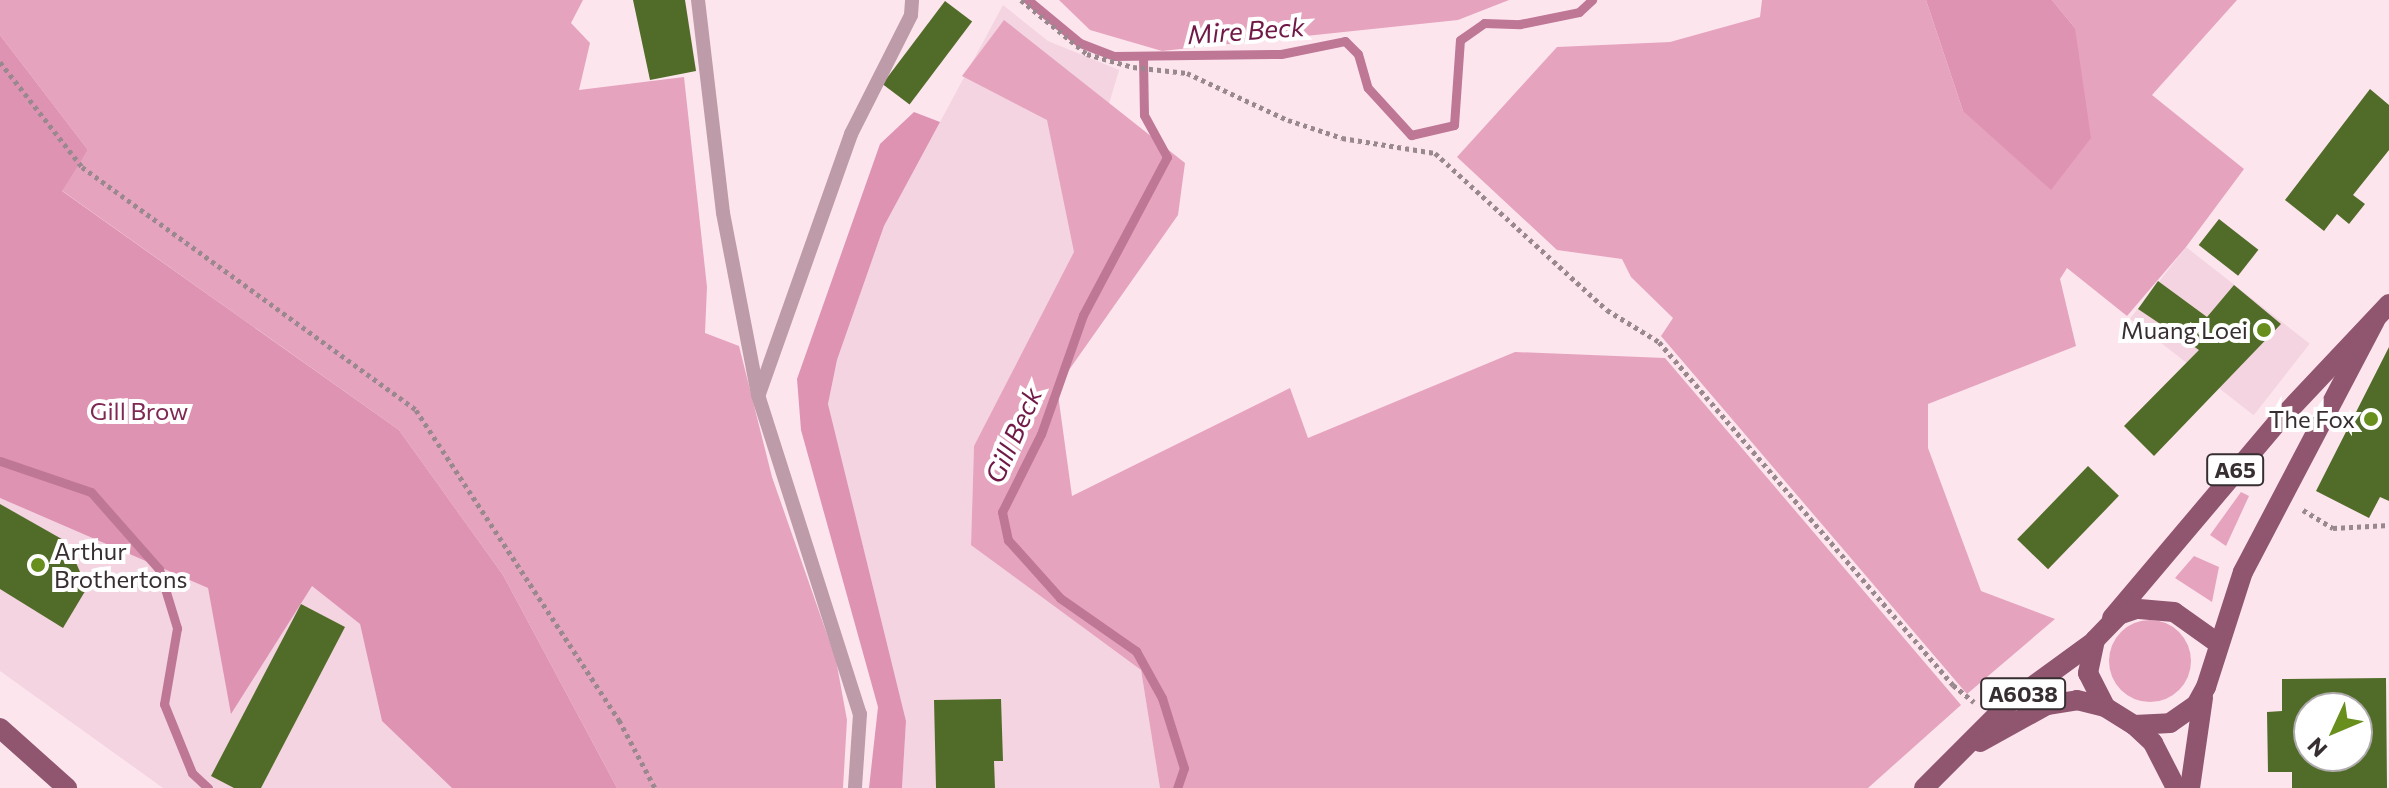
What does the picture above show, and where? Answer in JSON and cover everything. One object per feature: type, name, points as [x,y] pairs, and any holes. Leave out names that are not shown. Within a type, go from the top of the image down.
[{"type":"main road","name":"A65","points":[[2100,634],[2178,535],[2389,304]]},
{"type":"main road","name":"A65","points":[[2190,788],[2206,687],[2243,572],[2279,495],[2375,321]]},
{"type":"main road","points":[[2176,788],[2153,743],[2134,725],[2105,707],[2088,673],[2100,634],[2136,609],[2157,608],[2174,612],[2219,644]]},
{"type":"main road","name":"A6038","points":[[1924,788],[2008,704],[2067,666],[2100,634]]},
{"type":"main road","name":"A65","points":[[2134,725],[2156,727],[2180,719],[2206,687]]},
{"type":"main road","name":"A6038","points":[[1959,755],[2047,705],[2077,700],[2105,707]]},
{"type":"main road","points":[[0,728],[67,788]]},
{"type":"lane","points":[[698,0],[723,213],[758,395],[857,699],[855,788]]},
{"type":"lane","points":[[758,395],[851,134],[911,15],[912,0]]},
{"type":"path","points":[[1021,0],[1087,54],[1133,67],[1187,73],[1288,120],[1342,138],[1435,153],[1607,310],[1659,342],[1969,698]]},
{"type":"path","points":[[0,62],[82,167],[416,410],[619,720],[655,788]]},
{"type":"path","points":[[2279,495],[2333,528],[2389,525]]},
{"type":"shaded area","points":[[0,0],[583,0],[571,23],[590,43],[579,90],[684,77],[707,287],[705,333],[739,346],[772,477],[836,660],[847,720],[843,788],[617,788],[503,575],[399,430],[61,190],[88,150],[0,35]]},
{"type":"shaded area","points":[[1059,0],[1509,0],[1458,20],[1162,51],[1090,30]]},
{"type":"shaded area","points":[[1762,0],[1926,0],[1963,111],[2075,28],[2052,0],[2237,0],[2152,95],[2244,169],[2186,247],[2127,316],[2067,268],[2060,279],[2076,346],[1928,404],[1928,448],[1981,591],[2055,619],[1967,694],[1661,336],[1673,318],[1631,277],[1622,259],[1557,250],[1457,157],[1557,47],[1670,42],[1760,17]]},
{"type":"shaded area","points":[[1003,5],[1048,41],[1119,70],[1100,134],[1110,209],[974,446],[971,544],[1141,670],[1160,788],[902,788],[906,721],[828,404],[837,360],[884,226]]},
{"type":"shaded area","points":[[1004,20],[1185,163],[1178,215],[1057,387],[1072,496],[1290,388],[1308,438],[1515,352],[1665,358],[1961,705],[1868,788],[1160,788],[1141,670],[971,545],[974,446],[1074,252],[1047,120],[962,76]]},
{"type":"shaded area","points":[[2186,247],[2310,344],[2254,415],[2130,319]]},
{"type":"shaded area","points":[[2241,492],[2249,496],[2226,546],[2210,535]]},
{"type":"shaded area","points":[[0,498],[208,588],[232,712],[311,585],[360,624],[382,721],[452,788],[163,788],[0,671]]},
{"type":"shaded area","points":[[2194,556],[2219,567],[2212,602],[2175,578]]},
{"type":"shaded area","points":[[2150,620],[2166,624],[2179,632],[2187,645],[2191,661],[2187,677],[2179,690],[2166,698],[2150,702],[2134,698],[2121,690],[2113,677],[2109,661],[2113,645],[2121,632],[2134,624]]},
{"type":"green space","points":[[1926,0],[2052,0],[2075,28],[2091,138],[2051,190],[1963,111]]},
{"type":"green space","name":"Gill Brow","points":[[0,35],[88,150],[62,191],[399,430],[503,575],[617,788],[452,788],[382,721],[360,624],[312,586],[231,714],[208,588],[0,498]]},
{"type":"green space","points":[[914,112],[940,122],[884,226],[837,360],[828,404],[906,721],[902,788],[869,788],[878,707],[801,430],[797,379],[880,144]]},
{"type":"building","points":[[633,0],[685,0],[696,71],[650,80]]},
{"type":"building","points":[[945,1],[972,21],[910,105],[882,84]]},
{"type":"building","points":[[2370,89],[2389,105],[2389,150],[2353,195],[2365,204],[2349,224],[2337,214],[2324,231],[2285,200]]},
{"type":"building","points":[[2219,219],[2258,250],[2238,276],[2199,245]]},
{"type":"building","points":[[2158,281],[2207,317],[2234,285],[2281,324],[2154,456],[2124,426],[2199,350],[2138,309]]},
{"type":"building","name":"The Fox","points":[[2389,347],[2389,501],[2380,497],[2369,518],[2316,491]]},
{"type":"building","points":[[2088,466],[2119,496],[2048,569],[2017,539]]},
{"type":"building","name":"Arthur Brothertons","points":[[0,504],[67,542],[87,588],[63,628],[0,589]]},
{"type":"building","points":[[301,604],[345,627],[261,788],[234,788],[211,776]]},
{"type":"building","points":[[2386,678],[2387,788],[2292,788],[2292,772],[2268,772],[2267,712],[2282,711],[2282,679]]},
{"type":"building","points":[[1001,699],[1003,761],[994,761],[995,788],[936,788],[934,700]]},
{"type":"waterway","name":"Mire Beck","points":[[1028,0],[1080,43],[1114,56],[1281,54],[1345,41],[1358,54],[1368,88],[1411,135],[1454,125],[1460,40],[1484,23],[1520,24],[1579,12],[1592,0]]},
{"type":"waterway","name":"Gill Beck","points":[[1143,58],[1144,115],[1167,157],[1083,315],[1041,434],[1002,512],[1008,540],[1060,598],[1136,651],[1162,698],[1184,768],[1177,788]]},
{"type":"waterway","name":"Gill Beck","points":[[0,461],[91,492],[159,569],[177,628],[164,704],[192,773],[208,788]]},
{"type":"place","name":"Muang Loei","points":[[2264,330]]},
{"type":"place","name":"The Fox","points":[[2371,419]]},
{"type":"place","name":"Arthur Brothertons","points":[[38,565]]}]
